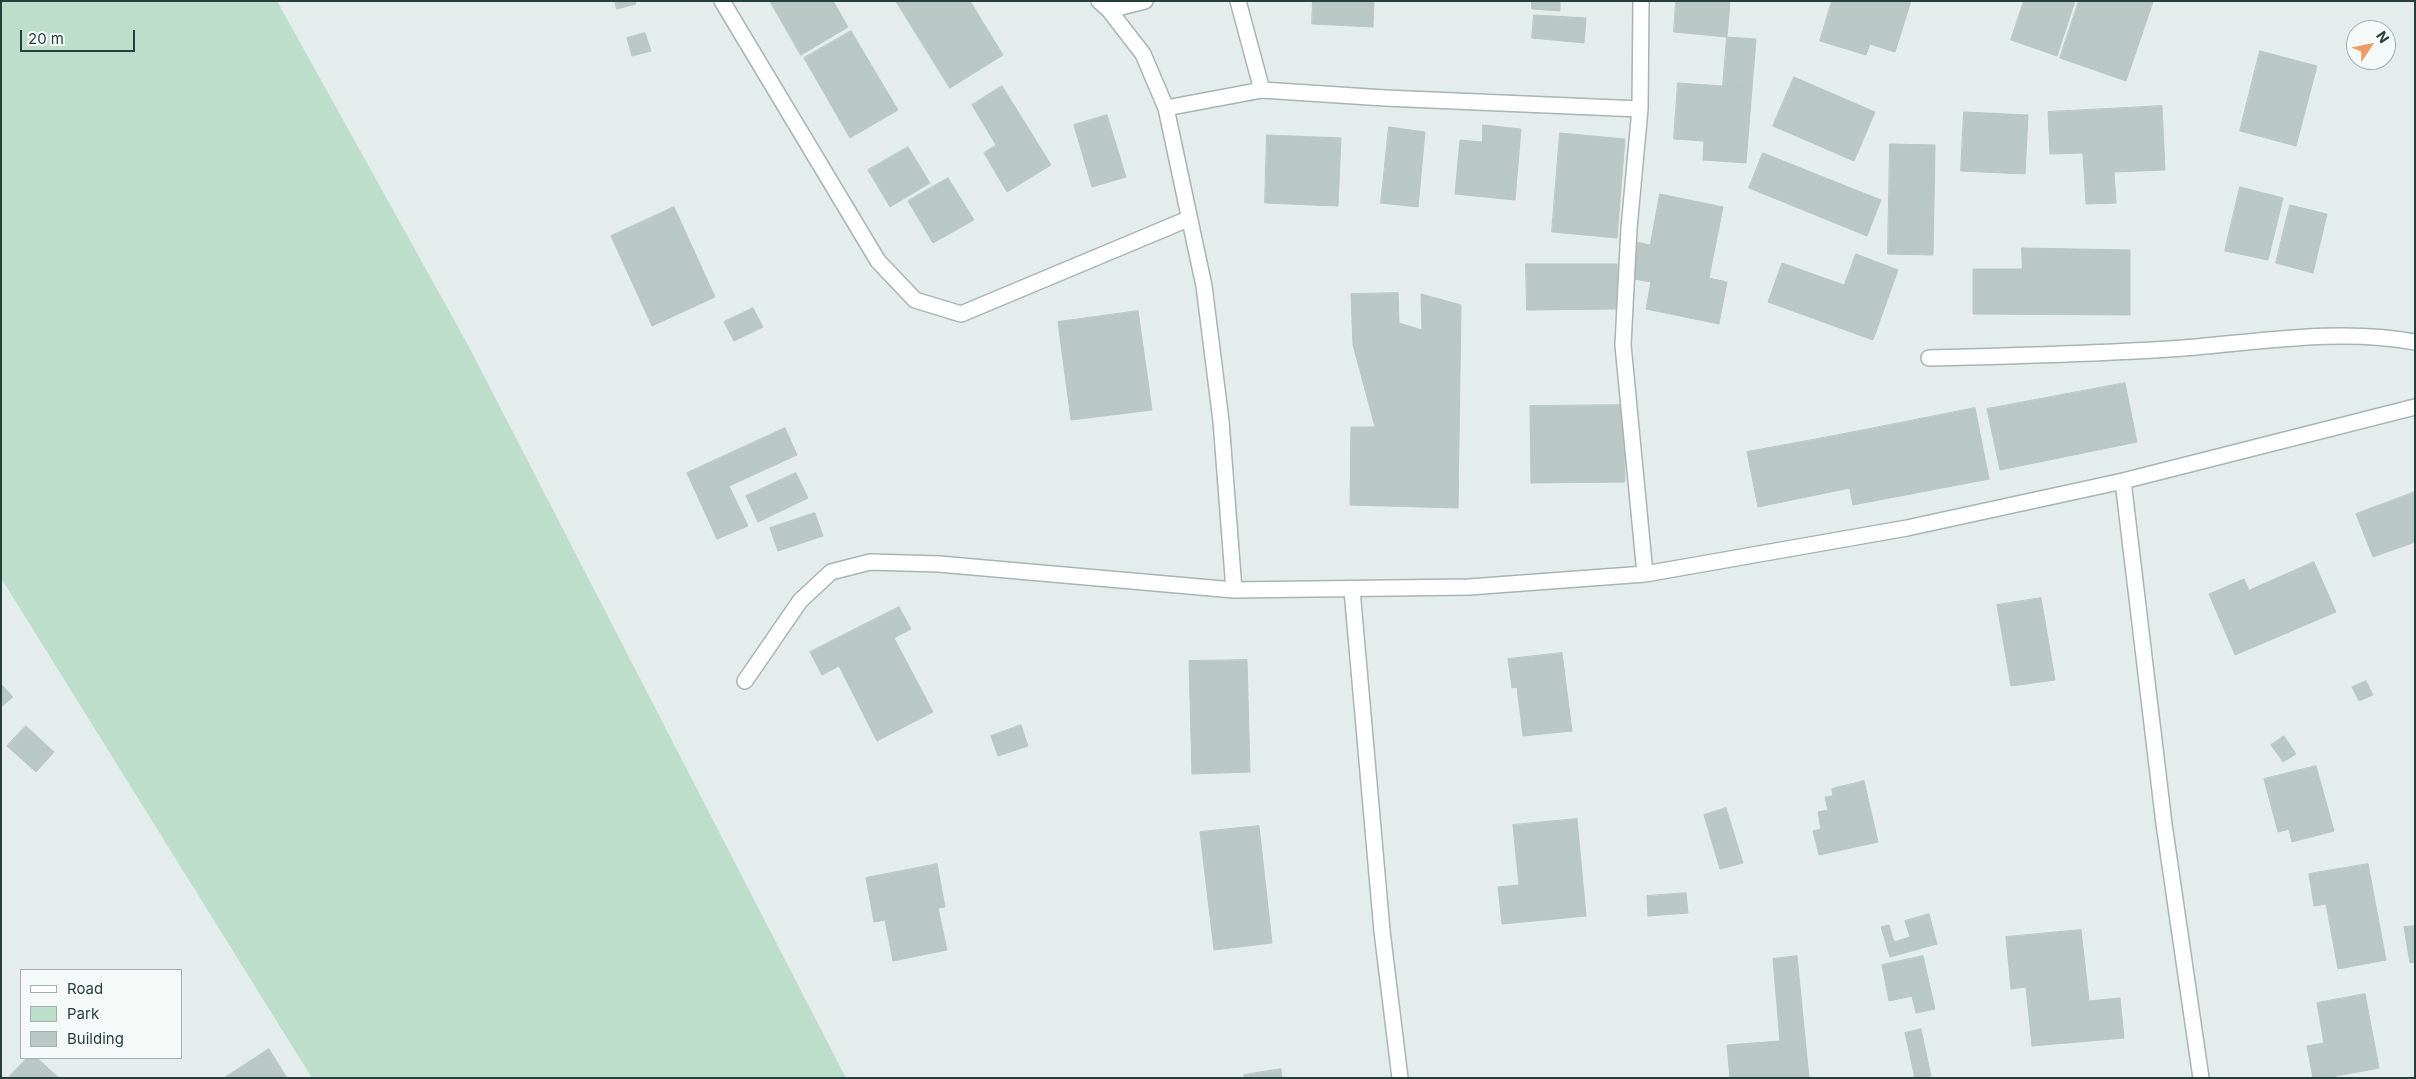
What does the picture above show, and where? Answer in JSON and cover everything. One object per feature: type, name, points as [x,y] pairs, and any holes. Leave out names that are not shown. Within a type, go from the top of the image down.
[{"type":"street","points":[[722,1],[878,261],[915,300],[961,314],[1188,219]]},
{"type":"street","points":[[1104,6],[1145,1]]},
{"type":"street","points":[[1238,1],[1262,90]]},
{"type":"street","points":[[1641,1],[1640,109],[1629,228],[1623,345],[1645,574]]},
{"type":"street","points":[[1104,6],[1143,54],[1166,108],[1188,219],[1204,286],[1221,421],[1234,590]]},
{"type":"street","points":[[1166,108],[1262,90],[1385,98],[1640,109]]},
{"type":"street","points":[[1929,358],[2105,354],[2323,336],[2390,338],[2415,342]]},
{"type":"street","points":[[745,681],[800,601],[831,572],[870,562],[939,564],[1234,590],[1352,590],[1469,587],[1645,574],[1907,528],[2124,481],[2415,407]]},
{"type":"street","points":[[2124,481],[2164,824],[2201,1078]]},
{"type":"street","points":[[1352,590],[1382,931],[1400,1078]]},
{"type":"green space","points":[[1,1],[277,1],[468,345],[846,1078],[312,1078],[1,578]]},
{"type":"building","points":[[615,1],[635,1],[636,4],[617,9]]},
{"type":"building","points":[[770,1],[833,1],[848,27],[801,55]]},
{"type":"building","points":[[896,1],[970,1],[1003,55],[950,88]]},
{"type":"building","points":[[1313,1],[1374,1],[1373,27],[1312,24]]},
{"type":"building","points":[[1532,1],[1560,1],[1560,11],[1532,9]]},
{"type":"building","points":[[1676,1],[1730,1],[1727,37],[1674,32]]},
{"type":"building","points":[[1832,1],[1911,1],[1895,52],[1870,44],[1866,55],[1820,41]]},
{"type":"building","points":[[2024,1],[2075,1],[2057,56],[2011,40]]},
{"type":"building","points":[[2079,1],[2153,2],[2126,81],[2060,58]]},
{"type":"building","points":[[1534,15],[1586,18],[1584,43],[1532,38]]},
{"type":"building","points":[[851,31],[898,110],[850,138],[804,58]]},
{"type":"building","points":[[645,33],[651,51],[632,56],[627,38]]},
{"type":"building","points":[[1727,37],[1756,39],[1752,88],[1723,86]]},
{"type":"building","points":[[2260,51],[2317,66],[2296,146],[2240,131]]},
{"type":"building","points":[[1794,77],[1875,112],[1854,161],[1773,126]]},
{"type":"building","points":[[1678,83],[1752,88],[1746,163],[1703,160],[1704,141],[1674,139]]},
{"type":"building","points":[[1002,86],[1027,126],[996,145],[972,105]]},
{"type":"building","points":[[2162,106],[2165,170],[2114,172],[2116,203],[2086,204],[2083,153],[2050,154],[2048,112]]},
{"type":"building","points":[[1964,112],[2028,115],[2025,174],[1961,171]]},
{"type":"building","points":[[1107,115],[1126,177],[1092,187],[1074,125]]},
{"type":"building","points":[[1483,125],[1521,129],[1515,200],[1455,194],[1460,140],[1482,142]]},
{"type":"building","points":[[1027,126],[1051,165],[1007,192],[984,153]]},
{"type":"building","points":[[1389,127],[1425,132],[1418,207],[1381,203]]},
{"type":"building","points":[[1560,133],[1625,139],[1617,238],[1552,232]]},
{"type":"building","points":[[1267,135],[1341,138],[1338,206],[1265,203]]},
{"type":"building","points":[[1890,144],[1935,145],[1933,255],[1888,254]]},
{"type":"building","points":[[908,147],[930,183],[890,207],[868,170]]},
{"type":"building","points":[[1763,153],[1881,200],[1867,236],[1749,188]]},
{"type":"building","points":[[948,178],[974,220],[933,243],[908,201]]},
{"type":"building","points":[[2240,187],[2283,198],[2268,260],[2225,251]]},
{"type":"building","points":[[1660,194],[1723,207],[1709,278],[1727,282],[1719,324],[1646,309],[1651,282],[1629,278],[1636,242],[1650,245]]},
{"type":"building","points":[[2290,205],[2327,214],[2313,273],[2276,263]]},
{"type":"building","points":[[674,207],[715,297],[652,326],[611,236]]},
{"type":"building","points":[[2022,248],[2130,250],[2130,315],[1973,314],[1973,269],[2022,269]]},
{"type":"building","points":[[1856,254],[1898,270],[1873,340],[1768,302],[1782,263],[1844,285]]},
{"type":"building","points":[[1526,264],[1617,264],[1618,309],[1527,310]]},
{"type":"building","points":[[1398,293],[1399,323],[1422,330],[1421,294],[1461,305],[1458,508],[1350,505],[1351,427],[1375,427],[1353,345],[1351,294]]},
{"type":"building","points":[[753,308],[763,327],[734,341],[724,322]]},
{"type":"building","points":[[1138,311],[1152,410],[1071,420],[1058,322]]},
{"type":"building","points":[[2125,383],[2137,442],[2000,470],[1987,409]]},
{"type":"building","points":[[1624,405],[1625,482],[1531,483],[1530,406]]},
{"type":"building","points":[[1975,408],[1989,479],[1853,505],[1839,435]]},
{"type":"building","points":[[785,428],[797,455],[729,486],[748,526],[717,539],[687,473]]},
{"type":"building","points":[[1839,435],[1850,488],[1758,507],[1747,452]]},
{"type":"building","points":[[796,473],[808,498],[758,522],[746,496]]},
{"type":"building","points":[[2415,492],[2415,542],[2373,557],[2356,514]]},
{"type":"building","points":[[815,513],[823,536],[778,551],[770,528]]},
{"type":"building","points":[[2314,562],[2336,612],[2235,655],[2209,594],[2244,579],[2249,590]]},
{"type":"building","points":[[2041,598],[2055,680],[2011,686],[1997,605]]},
{"type":"building","points":[[899,607],[911,629],[894,638],[933,712],[877,741],[839,666],[822,675],[810,652]]},
{"type":"building","points":[[1562,653],[1572,731],[1523,736],[1517,687],[1512,688],[1508,659]]},
{"type":"building","points":[[1247,660],[1250,772],[1192,774],[1189,661]]},
{"type":"building","points":[[2366,681],[2373,695],[2359,701],[2352,687]]},
{"type":"building","points":[[1,684],[13,697],[1,707]]},
{"type":"building","points":[[1021,725],[1028,746],[998,756],[991,736]]},
{"type":"building","points":[[26,726],[54,752],[36,772],[7,746]]},
{"type":"building","points":[[2284,736],[2296,754],[2283,762],[2271,745]]},
{"type":"building","points":[[2316,766],[2334,831],[2292,842],[2289,829],[2278,832],[2264,779]]},
{"type":"building","points":[[1864,781],[1878,842],[1819,855],[1813,831],[1821,829],[1818,812],[1828,810],[1825,797],[1833,796],[1832,789]]},
{"type":"building","points":[[1726,808],[1743,863],[1720,869],[1704,815]]},
{"type":"building","points":[[1577,819],[1586,916],[1502,924],[1498,887],[1519,885],[1513,825]]},
{"type":"building","points":[[1259,826],[1272,943],[1214,950],[1200,832]]},
{"type":"building","points":[[937,864],[945,907],[938,908],[947,950],[893,961],[885,920],[874,922],[866,878]]},
{"type":"building","points":[[2368,864],[2386,960],[2338,969],[2326,904],[2314,906],[2309,874]]},
{"type":"building","points":[[1686,893],[1688,913],[1648,916],[1647,896]]},
{"type":"building","points":[[1929,914],[1937,944],[1890,957],[1881,927],[1889,925],[1894,942],[1910,937],[1905,921]]},
{"type":"building","points":[[2415,926],[2415,962],[2410,963],[2404,927]]},
{"type":"building","points":[[2081,930],[2089,1001],[2120,998],[2124,1038],[2032,1046],[2026,987],[2011,989],[2006,937]]},
{"type":"building","points":[[1797,956],[1809,1078],[1730,1078],[1727,1045],[1780,1041],[1773,959]]},
{"type":"building","points":[[1923,956],[1935,1009],[1916,1013],[1912,996],[1889,1001],[1882,965]]},
{"type":"building","points":[[2365,994],[2379,1068],[2326,1078],[2313,1078],[2307,1046],[2324,1043],[2317,1003]]},
{"type":"building","points":[[1921,1029],[1931,1076],[1915,1078],[1905,1033]]},
{"type":"building","points":[[269,1049],[287,1078],[224,1078]]},
{"type":"building","points":[[26,1059],[38,1059],[59,1078],[8,1078]]},
{"type":"building","points":[[1281,1069],[1282,1078],[1244,1078],[1244,1075]]}]
